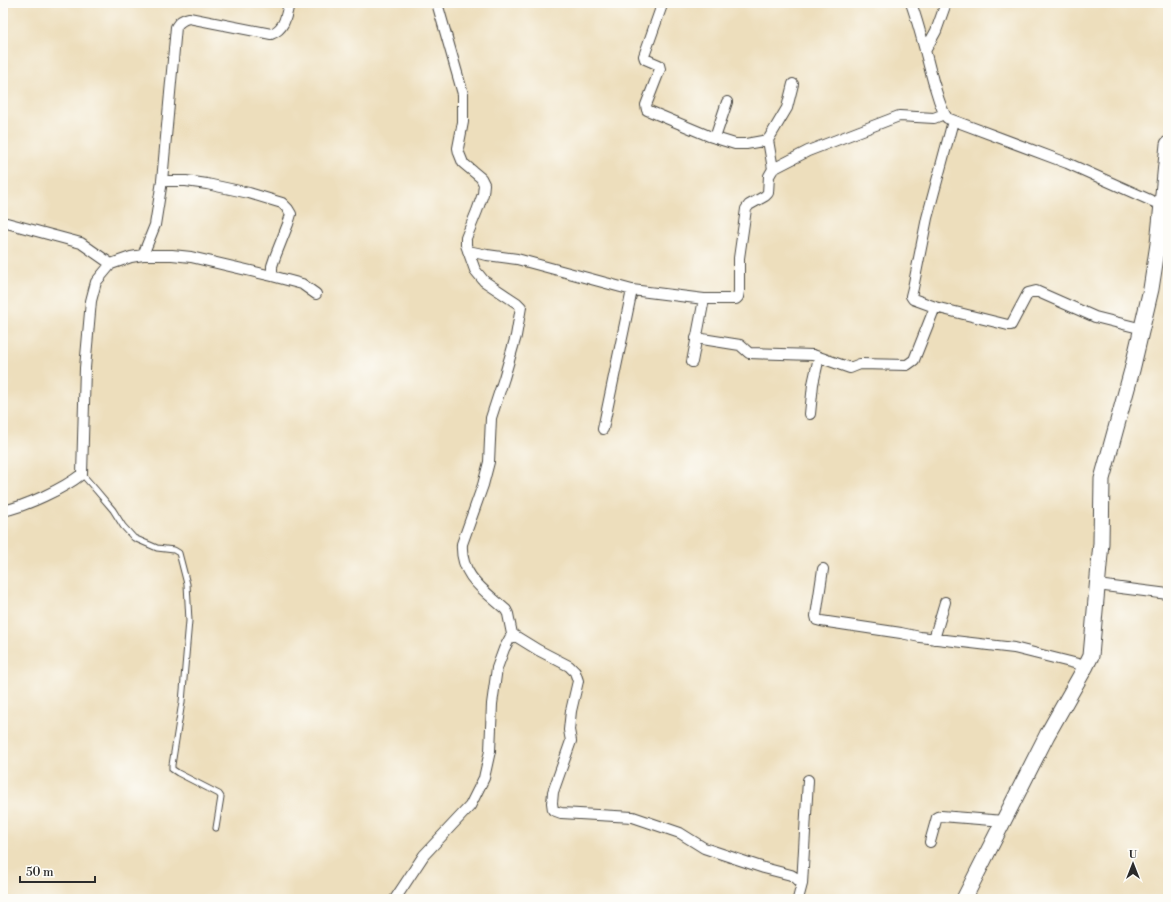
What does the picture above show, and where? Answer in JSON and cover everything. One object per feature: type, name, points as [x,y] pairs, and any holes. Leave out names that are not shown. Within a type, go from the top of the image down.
[{"type":"street","points":[[143,255],[155,226],[162,181],[176,28],[178,24],[184,19],[188,18],[271,34],[277,32],[284,24],[289,3]]},
{"type":"street","points":[[394,899],[424,855],[470,806],[484,778],[490,751],[492,704],[497,668],[504,649],[512,634],[506,610],[472,580],[464,564],[462,544],[483,485],[489,462],[491,418],[516,336],[521,307],[484,280],[475,270],[468,251],[466,238],[483,194],[484,184],[481,178],[466,167],[459,153],[458,148],[463,122],[463,94],[437,3]]},
{"type":"street","points":[[911,3],[944,114],[947,118],[1067,163],[1161,205]]},
{"type":"street","points":[[925,51],[936,31],[946,3]]},
{"type":"street","points":[[662,6],[644,56],[645,59],[658,65],[660,68],[646,105],[646,109],[649,112],[715,138],[735,144],[746,144],[768,140]]},
{"type":"street","points":[[773,169],[768,140],[787,108],[793,84]]},
{"type":"street","points":[[715,138],[727,102]]},
{"type":"street","points":[[468,251],[517,259],[632,290],[704,299],[732,300],[737,298],[739,291],[739,258],[746,209],[749,205],[768,193],[769,176],[773,169],[808,151],[899,116],[934,118],[944,114]]},
{"type":"street","points":[[953,121],[928,218],[911,296],[913,299],[935,307],[1011,325],[1028,292],[1036,291],[1095,317],[1143,329]]},
{"type":"street","points":[[964,899],[1047,735],[1091,656],[1102,517],[1102,479],[1143,329],[1163,247],[1161,205],[1168,144]]},
{"type":"street","points":[[162,181],[186,181],[207,184],[249,193],[282,203],[291,214],[273,262],[272,276]]},
{"type":"street","points":[[3,222],[81,243],[111,264]]},
{"type":"street","points":[[3,511],[15,508],[55,491],[82,474],[85,368],[90,301],[96,282],[111,264],[131,257],[143,255],[172,255],[272,276],[302,284],[316,294]]},
{"type":"street","points":[[603,429],[632,290]]},
{"type":"street","points":[[692,362],[704,299]]},
{"type":"street","points":[[696,338],[740,345],[749,353],[813,355],[850,368],[860,364],[904,365],[910,364],[914,360],[935,307]]},
{"type":"street","points":[[810,414],[819,357]]},
{"type":"street","points":[[823,569],[816,616],[817,620],[934,639],[1014,648],[1086,666]]},
{"type":"street","points":[[1097,585],[1168,594]]},
{"type":"street","points":[[934,639],[945,602]]},
{"type":"street","points":[[512,634],[538,650],[569,666],[575,672],[578,680],[571,711],[569,730],[571,741],[553,792],[553,810],[561,813],[633,817],[680,833],[704,848],[764,868],[791,875],[802,884]]},
{"type":"street","points":[[798,899],[802,884],[808,780]]},
{"type":"street","points":[[930,842],[937,817],[941,816],[1004,821]]},
{"type":"lane","points":[[82,474],[134,538],[157,548],[174,550],[179,553],[187,584],[189,621],[182,702],[172,769],[219,794],[221,797],[216,828]]}]
